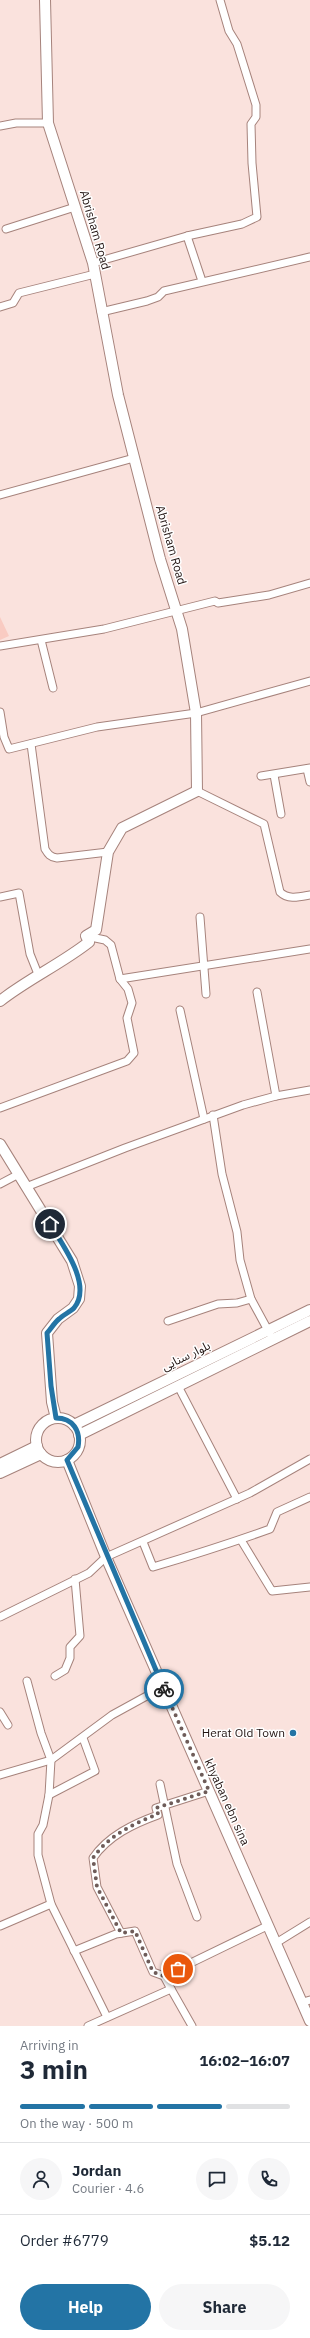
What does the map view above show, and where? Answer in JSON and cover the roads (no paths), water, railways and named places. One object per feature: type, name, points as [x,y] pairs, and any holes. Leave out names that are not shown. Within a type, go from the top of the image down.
[{"type":"main road","name":"Abrisham Road","points":[[44,0],[48,123],[93,263],[101,312],[134,458],[190,664],[196,713],[197,791]]},
{"type":"main road","points":[[0,1000],[89,942],[86,936],[96,930],[108,852],[122,828],[197,791]]},
{"type":"main road","points":[[0,1144],[17,1175],[72,1261],[80,1286],[79,1298],[74,1308],[58,1319],[47,1333],[51,1386],[56,1418]]},
{"type":"main road","name":"بلوار سنایی","points":[[74,1426],[310,1310]]},
{"type":"main road","name":"بلوار سنایی","points":[[79,1435],[310,1321]]},
{"type":"main road","points":[[56,1418],[66,1419],[74,1426],[79,1435],[78,1447],[67,1460],[50,1460],[39,1450],[38,1430],[45,1421],[56,1418]]},
{"type":"main road","points":[[0,1464],[39,1450]]},
{"type":"main road","points":[[0,1474],[39,1450]]},
{"type":"main road","name":"khyaban ebn sina","points":[[67,1460],[106,1557],[267,1926],[307,2001],[310,2021]]},
{"type":"street","points":[[93,263],[187,236],[242,224],[254,219],[258,214],[252,163],[251,124],[256,117],[256,105],[238,44],[229,31],[220,0]]},
{"type":"street","points":[[0,126],[16,123],[48,123]]},
{"type":"street","points":[[6,229],[75,206]]},
{"type":"street","points":[[187,236],[202,281]]},
{"type":"street","points":[[101,312],[146,301],[158,297],[164,291],[202,281],[310,257]]},
{"type":"street","points":[[0,307],[13,303],[19,293],[95,274]]},
{"type":"street","points":[[0,495],[134,458]]},
{"type":"street","points":[[0,646],[104,629],[215,601],[218,603],[269,595],[310,583]]},
{"type":"street","points":[[41,640],[53,688]]},
{"type":"street","points":[[0,712],[8,748],[13,749],[129,721],[196,713],[310,681]]},
{"type":"street","points":[[31,744],[45,849],[48,854],[57,858],[108,852]]},
{"type":"street","points":[[261,776],[309,769],[310,782]]},
{"type":"street","points":[[274,775],[281,814]]},
{"type":"street","points":[[197,791],[264,824],[280,892],[284,896],[294,898],[310,895]]},
{"type":"street","points":[[0,897],[18,893],[30,954],[38,974]]},
{"type":"street","points":[[200,917],[202,966],[206,994]]},
{"type":"street","points":[[0,1108],[126,1062],[134,1053],[127,1018],[132,1004],[128,989],[120,979],[111,945],[105,940],[86,936]]},
{"type":"street","points":[[120,979],[310,949]]},
{"type":"street","points":[[257,992],[276,1096]]},
{"type":"street","points":[[180,1010],[204,1118]]},
{"type":"street","points":[[26,1187],[212,1115],[276,1096],[310,1090]]},
{"type":"street","points":[[212,1115],[222,1174],[238,1232],[240,1260],[251,1298],[274,1339]]},
{"type":"street","points":[[0,1184],[17,1175]]},
{"type":"street","points":[[168,1321],[218,1304],[237,1303],[251,1298]]},
{"type":"street","points":[[178,1386],[237,1499]]},
{"type":"street","points":[[0,1617],[24,1607],[89,1573],[106,1557],[143,1542],[237,1499],[310,1459]]},
{"type":"street","points":[[143,1542],[153,1567],[241,1540],[270,1529],[277,1512],[310,1497]]},
{"type":"street","points":[[241,1540],[272,1591],[310,1586]]},
{"type":"street","points":[[55,1676],[65,1670],[70,1658],[70,1647],[80,1636],[75,1579]]},
{"type":"street","points":[[27,1681],[40,1733],[51,1760],[49,1795],[43,1825],[38,1834],[38,1855],[51,1904],[74,1951],[104,2021]]},
{"type":"street","points":[[0,1775],[51,1760],[83,1738],[112,1715],[163,1687]]},
{"type":"street","points":[[0,1712],[8,1725]]},
{"type":"street","points":[[49,1795],[95,1771],[83,1738]]},
{"type":"street","points":[[160,1784],[177,1864],[197,1917]]},
{"type":"street","points":[[121,1933],[97,1887],[93,1858],[107,1841],[117,1833],[158,1814],[156,1808],[209,1791]]},
{"type":"street","points":[[0,1926],[51,1904]]},
{"type":"street","points":[[276,1943],[310,1922]]},
{"type":"street","points":[[164,1976],[267,1926]]},
{"type":"street","points":[[74,1951],[121,1933],[135,1931],[153,1972],[164,1976],[192,2026]]},
{"type":"street","points":[[88,2026],[104,2021],[171,1989]]},
{"type":"place","name":"Herat Old Town","points":[[293,1733]]}]
